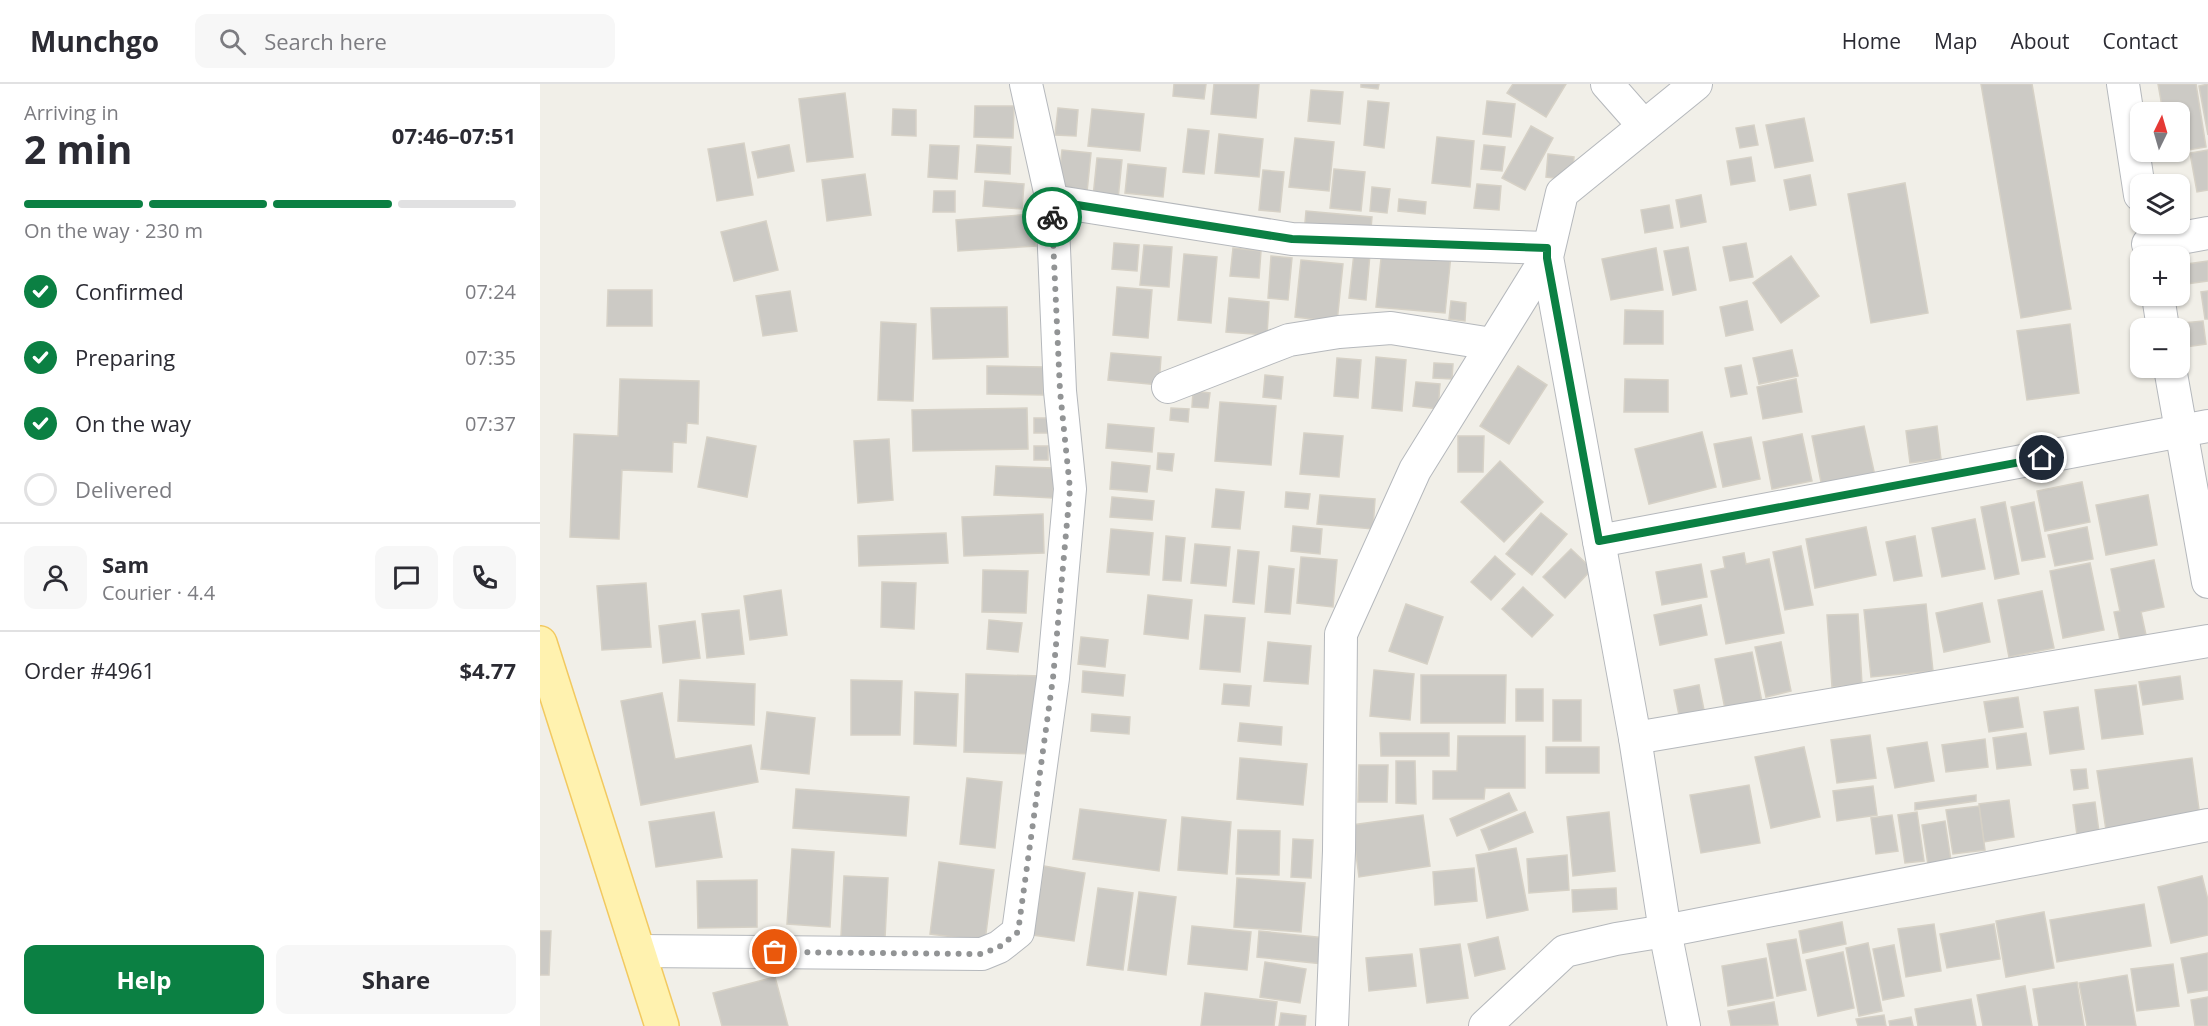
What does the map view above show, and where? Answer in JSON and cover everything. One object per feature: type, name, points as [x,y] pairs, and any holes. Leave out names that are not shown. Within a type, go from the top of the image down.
[{"type":"main road","points":[[543,660],[662,1026]]},
{"type":"street","points":[[638,951],[982,954],[999,947],[1018,932],[1053,678],[1070,489],[1060,391],[1052,201],[1026,84]]},
{"type":"street","points":[[1607,84],[1644,126]]},
{"type":"street","points":[[1332,1026],[1339,851],[1341,634],[1415,470],[1547,253],[1563,194],[1696,84]]},
{"type":"street","points":[[2123,84],[2137,174]]},
{"type":"street","points":[[1052,201],[1292,239],[1547,253]]},
{"type":"street","points":[[2148,241],[2208,233]]},
{"type":"street","points":[[1547,253],[1635,738],[1665,931],[1684,1026]]},
{"type":"street","points":[[1167,387],[1289,340],[1339,332],[1391,328],[1492,344]]},
{"type":"street","points":[[2174,378],[2195,429],[2208,582]]},
{"type":"street","points":[[1599,541],[2195,429]]},
{"type":"street","points":[[1635,738],[2208,641]]},
{"type":"street","points":[[1485,1026],[1564,951],[2208,825]]},
{"type":"building","points":[[1174,84],[1206,84],[1204,99],[1173,96]]},
{"type":"building","points":[[1214,84],[1259,84],[1256,118],[1211,114]]},
{"type":"building","points":[[1361,84],[1379,84],[1378,89],[1361,87]]},
{"type":"building","points":[[1513,84],[1566,84],[1546,117],[1507,93]]},
{"type":"building","points":[[1981,84],[2032,84],[2071,309],[2021,318]]},
{"type":"building","points":[[2158,84],[2196,84],[2206,147],[2190,149],[2190,102],[2161,102]]},
{"type":"building","points":[[2208,84],[2208,135],[2199,86]]},
{"type":"building","points":[[1311,90],[1343,92],[1340,124],[1308,121]]},
{"type":"building","points":[[845,93],[853,157],[807,162],[799,99]]},
{"type":"building","points":[[1368,101],[1389,103],[1384,148],[1364,145]]},
{"type":"building","points":[[1487,101],[1515,104],[1511,137],[1483,134]]},
{"type":"building","points":[[975,106],[1014,106],[1013,138],[974,137]]},
{"type":"building","points":[[1058,108],[1078,110],[1076,136],[1055,135]]},
{"type":"building","points":[[893,109],[916,110],[916,136],[892,135]]},
{"type":"building","points":[[1092,109],[1144,114],[1140,151],[1088,146]]},
{"type":"building","points":[[1804,118],[1813,161],[1775,168],[1766,125]]},
{"type":"building","points":[[1754,125],[1758,145],[1740,148],[1736,128]]},
{"type":"building","points":[[1531,126],[1553,138],[1525,190],[1502,178]]},
{"type":"building","points":[[1188,129],[1209,131],[1204,174],[1183,172]]},
{"type":"building","points":[[1219,134],[1263,139],[1259,177],[1215,173]]},
{"type":"building","points":[[1437,137],[1474,141],[1470,187],[1432,183]]},
{"type":"building","points":[[1295,138],[1334,142],[1329,191],[1289,187]]},
{"type":"building","points":[[744,143],[753,195],[717,201],[708,149]]},
{"type":"building","points":[[789,145],[794,171],[758,178],[752,152]]},
{"type":"building","points":[[930,145],[959,146],[957,179],[928,177]]},
{"type":"building","points":[[977,145],[1011,147],[1010,174],[975,172]]},
{"type":"building","points":[[1484,145],[1505,147],[1502,171],[1481,169]]},
{"type":"building","points":[[1062,150],[1091,153],[1087,192],[1058,189]]},
{"type":"building","points":[[2208,150],[2208,190],[2197,192],[2190,153]]},
{"type":"building","points":[[1548,154],[1574,157],[1572,180],[1546,177]]},
{"type":"building","points":[[1751,157],[1755,181],[1731,185],[1727,161]]},
{"type":"building","points":[[1097,158],[1122,160],[1118,199],[1093,197]]},
{"type":"building","points":[[1128,164],[1166,168],[1163,197],[1125,193]]},
{"type":"building","points":[[1334,169],[1365,172],[1361,211],[1330,208]]},
{"type":"building","points":[[1263,170],[1284,172],[1280,212],[1259,210]]},
{"type":"building","points":[[865,174],[871,215],[827,221],[822,180]]},
{"type":"building","points":[[1810,175],[1816,205],[1790,210],[1784,180]]},
{"type":"building","points":[[985,181],[1024,184],[1022,209],[983,206]]},
{"type":"building","points":[[1905,183],[1928,313],[1871,323],[1848,194]]},
{"type":"building","points":[[1477,184],[1501,186],[1499,210],[1474,208]]},
{"type":"building","points":[[1372,187],[1390,189],[1387,213],[1370,211]]},
{"type":"building","points":[[934,191],[955,191],[955,212],[933,212]]},
{"type":"building","points":[[1701,195],[1706,222],[1681,227],[1676,200]]},
{"type":"building","points":[[1399,199],[1426,202],[1425,214],[1398,211]]},
{"type":"building","points":[[1669,205],[1673,228],[1645,233],[1641,210]]},
{"type":"building","points":[[1306,211],[1372,217],[1370,240],[1304,234]]},
{"type":"building","points":[[1033,214],[1036,246],[958,251],[956,220]]},
{"type":"building","points":[[766,221],[778,270],[734,281],[721,232]]},
{"type":"building","points":[[1114,243],[1139,245],[1137,271],[1112,269]]},
{"type":"building","points":[[1746,243],[1753,277],[1730,281],[1723,247]]},
{"type":"building","points":[[1144,245],[1172,247],[1169,287],[1140,285]]},
{"type":"building","points":[[1688,247],[1696,290],[1673,295],[1664,251]]},
{"type":"building","points":[[1233,248],[1261,251],[1259,278],[1230,276]]},
{"type":"building","points":[[1656,248],[1663,290],[1611,300],[1602,259]]},
{"type":"building","points":[[1382,249],[1451,255],[1445,313],[1376,307]]},
{"type":"building","points":[[1354,253],[1370,254],[1366,300],[1349,298]]},
{"type":"building","points":[[1184,254],[1217,257],[1211,323],[1178,320]]},
{"type":"building","points":[[1271,256],[1292,258],[1288,300],[1268,298]]},
{"type":"building","points":[[1791,256],[1819,296],[1781,323],[1753,283]]},
{"type":"building","points":[[1301,260],[1343,264],[1337,322],[1295,317]]},
{"type":"building","points":[[2208,261],[2208,281],[2190,284],[2190,264]]},
{"type":"building","points":[[1117,287],[1152,290],[1148,338],[1113,335]]},
{"type":"building","points":[[608,290],[652,290],[652,326],[607,326]]},
{"type":"building","points":[[790,291],[797,331],[763,336],[756,296]]},
{"type":"building","points":[[2208,291],[2208,319],[2205,319],[2201,292]]},
{"type":"building","points":[[1229,298],[1269,302],[1267,335],[1226,332]]},
{"type":"building","points":[[1451,301],[1466,303],[1465,321],[1449,319]]},
{"type":"building","points":[[1747,301],[1753,330],[1726,336],[1720,307]]},
{"type":"building","points":[[1007,307],[1008,357],[933,359],[931,308]]},
{"type":"building","points":[[1625,310],[1663,311],[1663,344],[1624,344]]},
{"type":"building","points":[[2203,321],[2206,344],[2190,346],[2190,322]]},
{"type":"building","points":[[881,322],[916,324],[913,401],[878,400]]},
{"type":"building","points":[[2070,324],[2079,393],[2027,400],[2017,331]]},
{"type":"building","points":[[1792,350],[1798,376],[1759,384],[1753,358]]},
{"type":"building","points":[[1111,353],[1161,357],[1159,385],[1108,380]]},
{"type":"building","points":[[1376,357],[1406,360],[1402,411],[1372,408]]},
{"type":"building","points":[[1337,358],[1361,360],[1358,398],[1334,396]]},
{"type":"building","points":[[1434,363],[1453,364],[1452,379],[1433,378]]},
{"type":"building","points":[[1741,365],[1747,394],[1731,397],[1725,368]]},
{"type":"building","points":[[987,366],[1044,367],[1043,395],[987,394]]},
{"type":"building","points":[[1518,366],[1547,385],[1509,444],[1480,426]]},
{"type":"building","points":[[1265,375],[1283,377],[1281,399],[1263,397]]},
{"type":"building","points":[[620,379],[699,381],[698,424],[687,423],[686,443],[673,442],[672,472],[622,470],[619,539],[570,537],[574,434],[618,436]]},
{"type":"building","points":[[1625,379],[1668,380],[1668,412],[1624,412]]},
{"type":"building","points":[[1796,379],[1802,412],[1763,419],[1757,387]]},
{"type":"building","points":[[1416,382],[1440,384],[1438,409],[1413,406]]},
{"type":"building","points":[[1193,391],[1210,393],[1208,408],[1192,407]]},
{"type":"building","points":[[1220,402],[1276,406],[1271,465],[1215,461]]},
{"type":"building","points":[[1027,408],[1028,449],[913,451],[912,410]]},
{"type":"building","points":[[1171,408],[1189,409],[1188,422],[1170,420]]},
{"type":"building","points":[[1034,418],[1051,418],[1051,433],[1034,433]]},
{"type":"building","points":[[1108,424],[1154,428],[1152,452],[1106,448]]},
{"type":"building","points":[[1864,426],[1875,476],[1822,487],[1812,436]]},
{"type":"building","points":[[1937,426],[1941,459],[1910,463],[1906,431]]},
{"type":"building","points":[[1702,432],[1716,487],[1649,504],[1635,449]]},
{"type":"building","points":[[1304,433],[1343,436],[1339,477],[1300,474]]},
{"type":"building","points":[[1802,434],[1812,481],[1772,489],[1763,442]]},
{"type":"building","points":[[1458,436],[1484,436],[1483,472],[1458,472]]},
{"type":"building","points":[[707,437],[756,446],[747,497],[698,487]]},
{"type":"building","points":[[1751,437],[1760,479],[1723,487],[1714,444]]},
{"type":"building","points":[[889,439],[893,500],[858,503],[854,441]]},
{"type":"building","points":[[1034,446],[1048,446],[1048,460],[1034,460]]},
{"type":"building","points":[[1158,453],[1174,454],[1172,471],[1157,469]]},
{"type":"building","points":[[1500,461],[1543,502],[1504,542],[1461,502]]},
{"type":"building","points":[[1112,462],[1150,466],[1147,492],[1110,489]]},
{"type":"building","points":[[996,466],[1054,468],[1053,498],[994,495]]},
{"type":"building","points":[[2082,482],[2090,522],[2045,531],[2037,491]]},
{"type":"building","points":[[1216,489],[1244,492],[1240,529],[1212,527]]},
{"type":"building","points":[[1286,492],[1310,494],[1308,509],[1285,507]]},
{"type":"building","points":[[1320,495],[1375,499],[1373,529],[1317,524]]},
{"type":"building","points":[[2148,495],[2157,545],[2106,555],[2096,505]]},
{"type":"building","points":[[1112,497],[1154,501],[1152,520],[1110,517]]},
{"type":"building","points":[[2005,502],[2019,574],[1995,579],[1981,507]]},
{"type":"building","points":[[2034,502],[2045,557],[2022,561],[2011,507]]},
{"type":"building","points":[[1541,513],[1567,534],[1532,575],[1506,554]]},
{"type":"building","points":[[1043,514],[1044,553],[964,556],[962,517]]},
{"type":"building","points":[[1975,519],[1985,569],[1942,577],[1932,528]]},
{"type":"building","points":[[1293,526],[1322,529],[1320,554],[1291,551]]},
{"type":"building","points":[[1866,527],[1876,575],[1815,588],[1806,539]]},
{"type":"building","points":[[2087,527],[2093,559],[2055,566],[2048,535]]},
{"type":"building","points":[[1111,529],[1153,533],[1149,575],[1107,572]]},
{"type":"building","points":[[946,533],[948,563],[859,566],[858,536]]},
{"type":"building","points":[[1166,536],[1185,538],[1181,581],[1163,580]]},
{"type":"building","points":[[1915,536],[1922,576],[1894,581],[1886,542]]},
{"type":"building","points":[[1195,544],[1230,547],[1226,586],[1191,583]]},
{"type":"building","points":[[1801,546],[1813,605],[1785,610],[1773,552]]},
{"type":"building","points":[[1571,549],[1592,569],[1565,598],[1543,577]]},
{"type":"building","points":[[1238,550],[1259,552],[1254,604],[1233,602]]},
{"type":"building","points":[[1744,553],[1746,564],[1769,559],[1784,633],[1726,644],[1711,571],[1725,568],[1723,557]]},
{"type":"building","points":[[1495,556],[1515,574],[1491,600],[1471,582]]},
{"type":"building","points":[[1301,557],[1337,560],[1333,607],[1297,603]]},
{"type":"building","points":[[2154,560],[2164,607],[2141,612],[2146,635],[2120,640],[2114,612],[2120,611],[2111,569]]},
{"type":"building","points":[[2090,563],[2104,630],[2063,638],[2050,571]]},
{"type":"building","points":[[1701,564],[1707,597],[1662,605],[1656,572]]},
{"type":"building","points":[[1269,566],[1294,569],[1290,614],[1265,612]]},
{"type":"building","points":[[983,570],[1028,571],[1026,613],[982,612]]},
{"type":"building","points":[[882,582],[916,583],[914,629],[881,627]]},
{"type":"building","points":[[646,583],[651,647],[602,650],[597,586]]},
{"type":"building","points":[[1523,587],[1553,615],[1532,637],[1502,609]]},
{"type":"building","points":[[781,590],[787,635],[750,640],[744,596]]},
{"type":"building","points":[[2042,591],[2054,648],[2009,657],[1998,600]]},
{"type":"building","points":[[1148,595],[1192,600],[1188,639],[1144,634]]},
{"type":"building","points":[[1982,603],[1990,642],[1944,652],[1936,613]]},
{"type":"building","points":[[1406,604],[1443,617],[1427,664],[1389,651]]},
{"type":"building","points":[[1926,604],[1933,671],[1871,677],[1864,610]]},
{"type":"building","points":[[1701,605],[1707,635],[1660,645],[1654,615]]},
{"type":"building","points":[[739,610],[744,654],[707,658],[702,614]]},
{"type":"building","points":[[1858,614],[1862,684],[1832,687],[1827,615]]},
{"type":"building","points":[[1205,615],[1245,618],[1240,672],[1200,669]]},
{"type":"building","points":[[989,620],[1022,623],[1018,652],[987,649]]},
{"type":"building","points":[[695,621],[700,658],[663,663],[659,626]]},
{"type":"building","points":[[1081,637],[1108,640],[1105,667],[1078,664]]},
{"type":"building","points":[[1268,642],[1311,646],[1308,684],[1264,681]]},
{"type":"building","points":[[1781,642],[1791,691],[1766,697],[1755,647]]},
{"type":"building","points":[[1752,652],[1763,707],[1726,714],[1715,659]]},
{"type":"building","points":[[1374,670],[1414,674],[1410,720],[1370,716]]},
{"type":"building","points":[[1083,671],[1125,675],[1123,696],[1082,692]]},
{"type":"building","points":[[966,674],[1041,676],[1039,754],[964,752]]},
{"type":"building","points":[[1421,675],[1506,675],[1505,723],[1421,723]]},
{"type":"building","points":[[2180,676],[2183,699],[2143,705],[2139,682]]},
{"type":"building","points":[[680,680],[755,684],[754,725],[678,721]]},
{"type":"building","points":[[851,680],[902,681],[900,735],[851,735]]},
{"type":"building","points":[[1224,684],[1251,686],[1249,706],[1222,704]]},
{"type":"building","points":[[1699,685],[1706,720],[1681,725],[1674,690]]},
{"type":"building","points":[[2136,685],[2143,734],[2102,739],[2095,690]]},
{"type":"building","points":[[1516,689],[1543,689],[1543,721],[1516,721]]},
{"type":"building","points":[[915,692],[958,694],[956,746],[914,744]]},
{"type":"building","points":[[662,693],[675,759],[751,745],[758,782],[641,805],[621,701]]},
{"type":"building","points":[[2018,697],[2023,727],[1989,732],[1984,702]]},
{"type":"building","points":[[1553,700],[1581,700],[1581,741],[1553,741]]},
{"type":"building","points":[[2078,707],[2084,749],[2050,754],[2044,712]]},
{"type":"building","points":[[767,712],[815,718],[809,774],[761,769]]},
{"type":"building","points":[[1092,714],[1130,717],[1129,734],[1091,731]]},
{"type":"building","points":[[1240,723],[1282,727],[1281,745],[1238,741]]},
{"type":"building","points":[[1380,733],[1449,733],[1449,756],[1381,756]]},
{"type":"building","points":[[2026,733],[2031,765],[1997,769],[1993,738]]},
{"type":"building","points":[[1870,735],[1876,778],[1837,783],[1831,740]]},
{"type":"building","points":[[1458,736],[1525,736],[1525,788],[1485,788],[1484,799],[1433,799],[1433,771],[1457,771]]},
{"type":"building","points":[[1985,739],[1988,767],[1946,772],[1942,745]]},
{"type":"building","points":[[1927,742],[1934,781],[1895,788],[1887,748]]},
{"type":"building","points":[[1546,747],[1599,747],[1599,773],[1546,773]]},
{"type":"building","points":[[1804,747],[1820,817],[1771,828],[1755,757]]},
{"type":"building","points":[[1240,758],[1307,764],[1303,805],[1237,799]]},
{"type":"building","points":[[2192,758],[2200,817],[2106,830],[2097,771]]},
{"type":"building","points":[[1396,761],[1415,761],[1416,804],[1396,803]]},
{"type":"building","points":[[1359,765],[1388,765],[1387,802],[1358,802]]},
{"type":"building","points":[[2086,769],[2088,788],[2074,790],[2071,770]]},
{"type":"building","points":[[967,778],[1002,782],[995,848],[960,844]]},
{"type":"building","points":[[1749,785],[1760,843],[1701,853],[1690,795]]},
{"type":"building","points":[[1873,786],[1877,815],[1837,821],[1833,791]]},
{"type":"building","points":[[796,789],[909,797],[906,836],[793,828]]},
{"type":"building","points":[[1509,793],[1517,810],[1457,836],[1450,819]]},
{"type":"building","points":[[1976,795],[1976,801],[1915,810],[1915,803]]},
{"type":"building","points":[[2009,800],[2014,837],[1984,842],[1979,804]]},
{"type":"building","points":[[2095,802],[2099,832],[2077,835],[2073,805]]},
{"type":"building","points":[[1979,806],[1985,850],[1953,854],[1946,810]]},
{"type":"building","points":[[1080,809],[1166,820],[1159,871],[1073,859]]},
{"type":"building","points":[[714,812],[722,857],[656,867],[649,822]]},
{"type":"building","points":[[1525,812],[1533,832],[1489,850],[1481,830]]},
{"type":"building","points":[[1609,812],[1615,871],[1573,876],[1567,817]]},
{"type":"building","points":[[1917,812],[1924,861],[1905,863],[1898,815]]},
{"type":"building","points":[[1423,815],[1430,866],[1359,877],[1352,825]]},
{"type":"building","points":[[1892,815],[1898,851],[1876,854],[1871,818]]},
{"type":"building","points":[[1182,817],[1231,822],[1227,874],[1178,870]]},
{"type":"building","points":[[1945,821],[1951,861],[1928,865],[1922,825]]},
{"type":"building","points":[[1238,830],[1280,831],[1279,875],[1236,874]]},
{"type":"building","points":[[1293,839],[1313,840],[1311,878],[1291,877]]},
{"type":"building","points":[[1516,848],[1528,910],[1487,918],[1476,855]]},
{"type":"building","points":[[792,849],[834,852],[830,927],[787,924]]},
{"type":"building","points":[[1567,855],[1569,890],[1529,893],[1527,859]]},
{"type":"building","points":[[939,862],[994,870],[985,941],[930,934]]},
{"type":"building","points":[[1044,866],[1085,873],[1074,941],[1033,935]]},
{"type":"building","points":[[1474,868],[1477,901],[1435,905],[1433,872]]},
{"type":"building","points":[[844,876],[888,878],[885,938],[841,936]]},
{"type":"building","points":[[2202,876],[2208,900],[2208,935],[2171,943],[2158,887]]},
{"type":"building","points":[[1237,878],[1305,883],[1301,932],[1234,927]]},
{"type":"building","points":[[757,880],[757,927],[698,928],[697,881]]},
{"type":"building","points":[[1098,888],[1133,893],[1123,970],[1087,965]]},
{"type":"building","points":[[1616,888],[1617,909],[1573,912],[1572,890]]},
{"type":"building","points":[[1139,892],[1176,897],[1166,975],[1128,970]]},
{"type":"building","points":[[2144,904],[2151,946],[2057,962],[2050,920]]},
{"type":"building","points":[[2044,912],[2054,968],[2006,977],[1996,921]]},
{"type":"building","points":[[1842,922],[1846,944],[1803,953],[1799,931]]},
{"type":"building","points":[[1934,924],[1941,971],[1906,977],[1898,929]]},
{"type":"building","points":[[1994,924],[2000,959],[1947,968],[1940,934]]},
{"type":"building","points":[[1192,926],[1251,932],[1247,970],[1188,964]]},
{"type":"building","points":[[540,931],[551,931],[549,975],[540,975]]},
{"type":"building","points":[[1259,931],[1326,938],[1323,964],[1257,957]]},
{"type":"building","points":[[1498,937],[1505,969],[1475,976],[1468,944]]},
{"type":"building","points":[[1796,939],[1806,990],[1777,996],[1767,944]]},
{"type":"building","points":[[1868,943],[1882,1011],[1859,1016],[1846,948]]},
{"type":"building","points":[[1460,944],[1468,998],[1427,1003],[1420,949]]},
{"type":"building","points":[[1894,945],[1904,996],[1883,1000],[1873,949]]},
{"type":"building","points":[[1843,952],[1854,1008],[1818,1016],[1806,960]]},
{"type":"building","points":[[2208,953],[2208,990],[2188,993],[2181,958]]},
{"type":"building","points":[[1412,954],[1416,986],[1369,991],[1366,958]]},
{"type":"building","points":[[1766,958],[1773,998],[1728,1006],[1722,966]]},
{"type":"building","points":[[1265,962],[1306,969],[1300,1003],[1260,997]]},
{"type":"building","points":[[2173,964],[2179,1006],[2137,1011],[2131,969]]},
{"type":"building","points":[[2127,975],[2136,1026],[2087,1026],[2079,983]]},
{"type":"building","points":[[775,977],[788,1026],[722,1026],[713,993]]},
{"type":"building","points":[[2077,982],[2084,1026],[2039,1026],[2033,989]]},
{"type":"building","points":[[2025,986],[2032,1026],[1983,1026],[1977,995]]},
{"type":"building","points":[[1205,993],[1277,1002],[1274,1026],[1201,1026]]},
{"type":"building","points":[[2208,997],[2208,1026],[2195,1026],[2191,1000]]},
{"type":"building","points":[[1971,999],[1976,1026],[1918,1026],[1915,1009]]},
{"type":"building","points":[[1774,1002],[1778,1025],[1731,1026],[1728,1011]]},
{"type":"building","points":[[1281,1013],[1306,1016],[1305,1026],[1279,1026]]},
{"type":"building","points":[[1884,1015],[1886,1026],[1858,1026],[1856,1019]]},
{"type":"building","points":[[1911,1017],[1913,1026],[1890,1026],[1889,1021]]},
{"type":"way so far","points":[[775,952],[982,954],[999,947],[1018,932],[1053,678],[1070,489],[1060,391],[1052,217]]},
{"type":"route","points":[[1052,217],[1052,201],[1292,239],[1547,248],[1599,541],[2042,458]]}]
